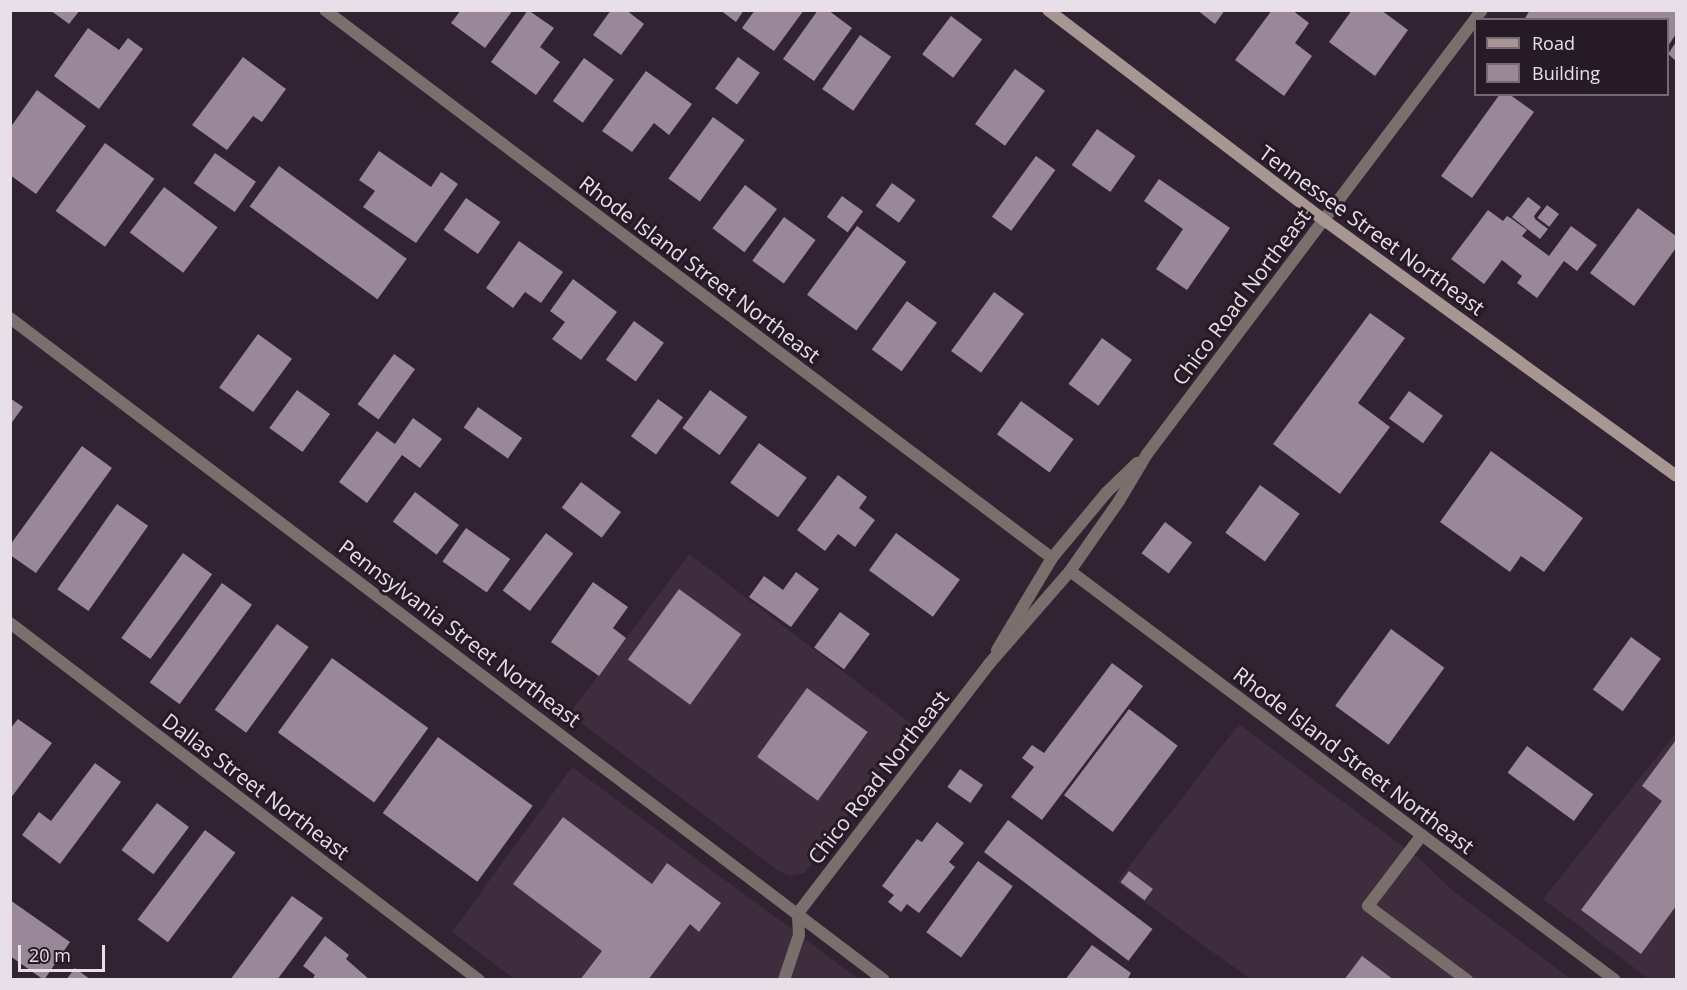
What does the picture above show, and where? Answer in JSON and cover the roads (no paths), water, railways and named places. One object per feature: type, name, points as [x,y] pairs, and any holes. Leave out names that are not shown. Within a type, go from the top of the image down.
[{"type":"street","name":"Rhode Island Street Northeast","points":[[325,10],[1052,558]]},
{"type":"street","name":"Tennessee Street Northeast","points":[[1048,10],[1324,220],[1677,476]]},
{"type":"street","name":"Chico Road Northeast","points":[[798,913],[989,664],[1070,571],[1119,501],[1147,454],[1474,21]]},
{"type":"street","name":"Pennsylvania Street Northeast","points":[[10,318],[884,980]]},
{"type":"street","name":"Chico Road Northeast","points":[[989,664],[1052,558],[1107,492],[1147,454]]},
{"type":"street","name":"Rhode Island Street Northeast","points":[[1070,571],[1615,980]]},
{"type":"street","name":"Dallas Street Northeast","points":[[10,623],[479,980]]},
{"type":"street","points":[[1422,835],[1368,906],[1467,980]]},
{"type":"street","points":[[784,980],[799,935],[798,913]]}]
